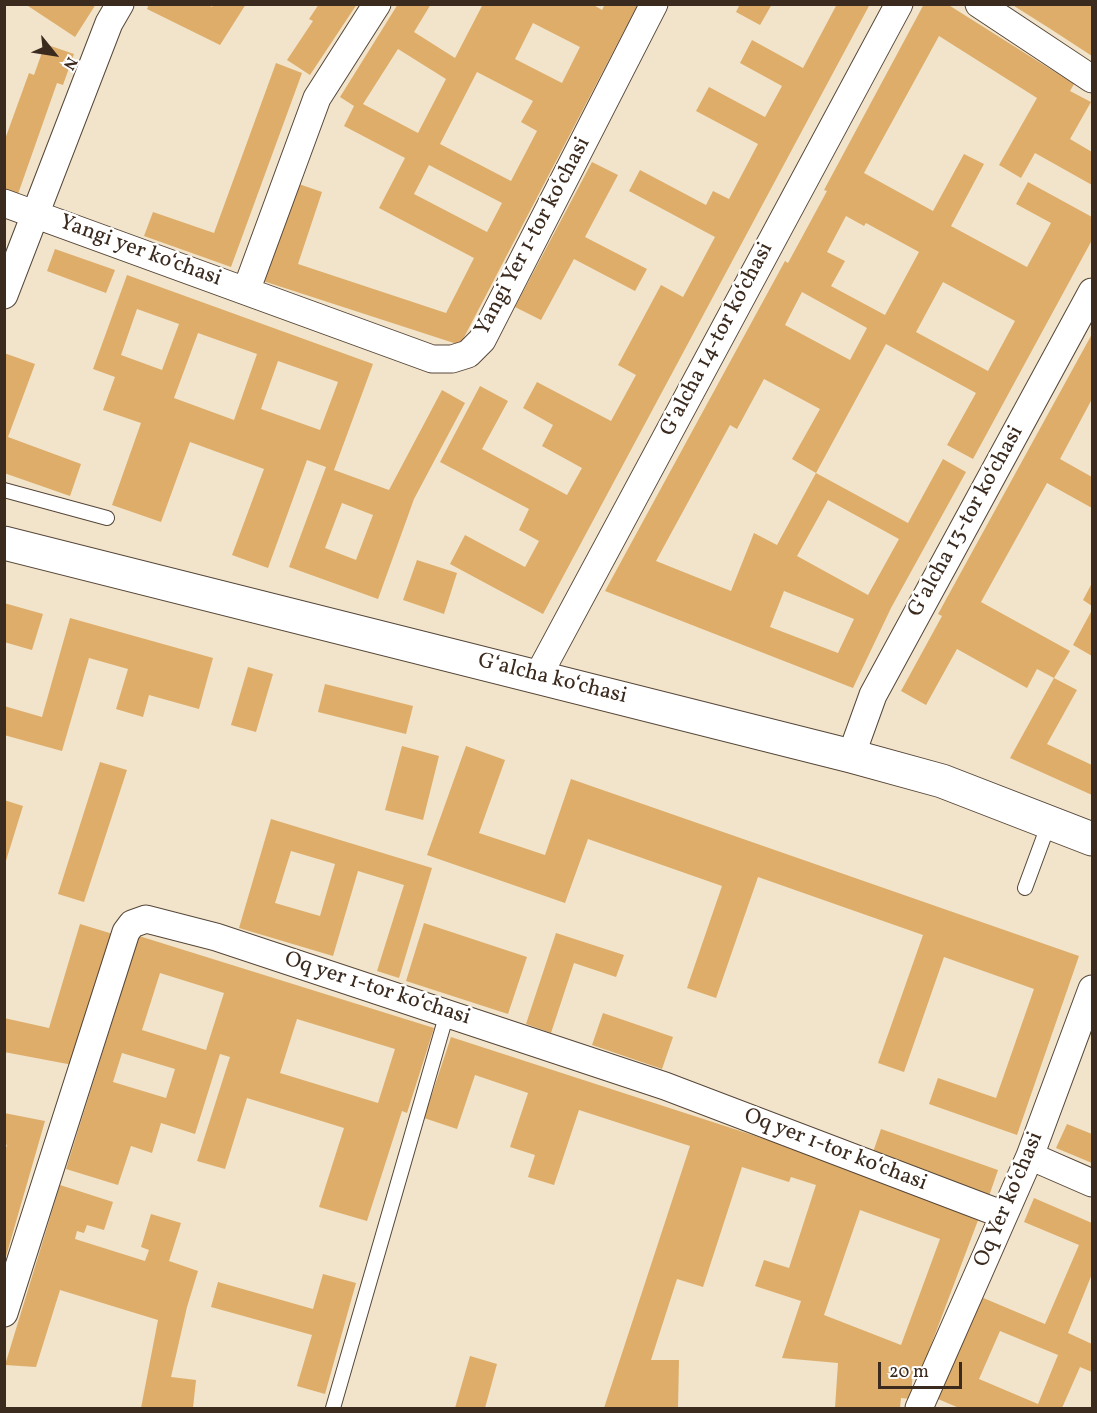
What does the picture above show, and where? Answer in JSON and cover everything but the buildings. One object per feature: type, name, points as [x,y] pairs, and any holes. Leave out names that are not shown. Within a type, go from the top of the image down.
[{"type":"street","name":"Yangi yer koʻchasi","points":[[4,295],[109,23],[120,4]]},
{"type":"street","points":[[246,291],[317,98],[377,4]]},
{"type":"street","name":"Yangi Yer 1-tor koʻchasi","points":[[246,291],[432,359],[452,359],[468,354],[482,340],[654,4]]},
{"type":"street","name":"Gʻalcha 14-tor koʻchasi","points":[[538,676],[899,4]]},
{"type":"street","points":[[979,4],[1092,79]]},
{"type":"street","name":"Yangi yer koʻchasi","points":[[4,203],[246,291]]},
{"type":"street","name":"Gʻalcha 13-tor koʻchasi","points":[[851,756],[873,695],[1092,292]]},
{"type":"street","name":"Gʻalcha koʻchasi","points":[[4,543],[851,756],[942,781],[1050,821],[1092,840]]},
{"type":"street","name":"Oq yer 1-tor koʻchasi","points":[[4,1313],[126,932],[132,924],[146,918],[216,937],[665,1086],[1004,1215]]},
{"type":"street","name":"Oq Yer koʻchasi","points":[[920,1408],[1030,1156],[1092,989]]},
{"type":"street","points":[[1030,1156],[1092,1183]]},
{"type":"lane","points":[[4,490],[107,518]]},
{"type":"lane","points":[[1025,888],[1050,821]]},
{"type":"lane","points":[[333,1408],[447,1012]]}]
